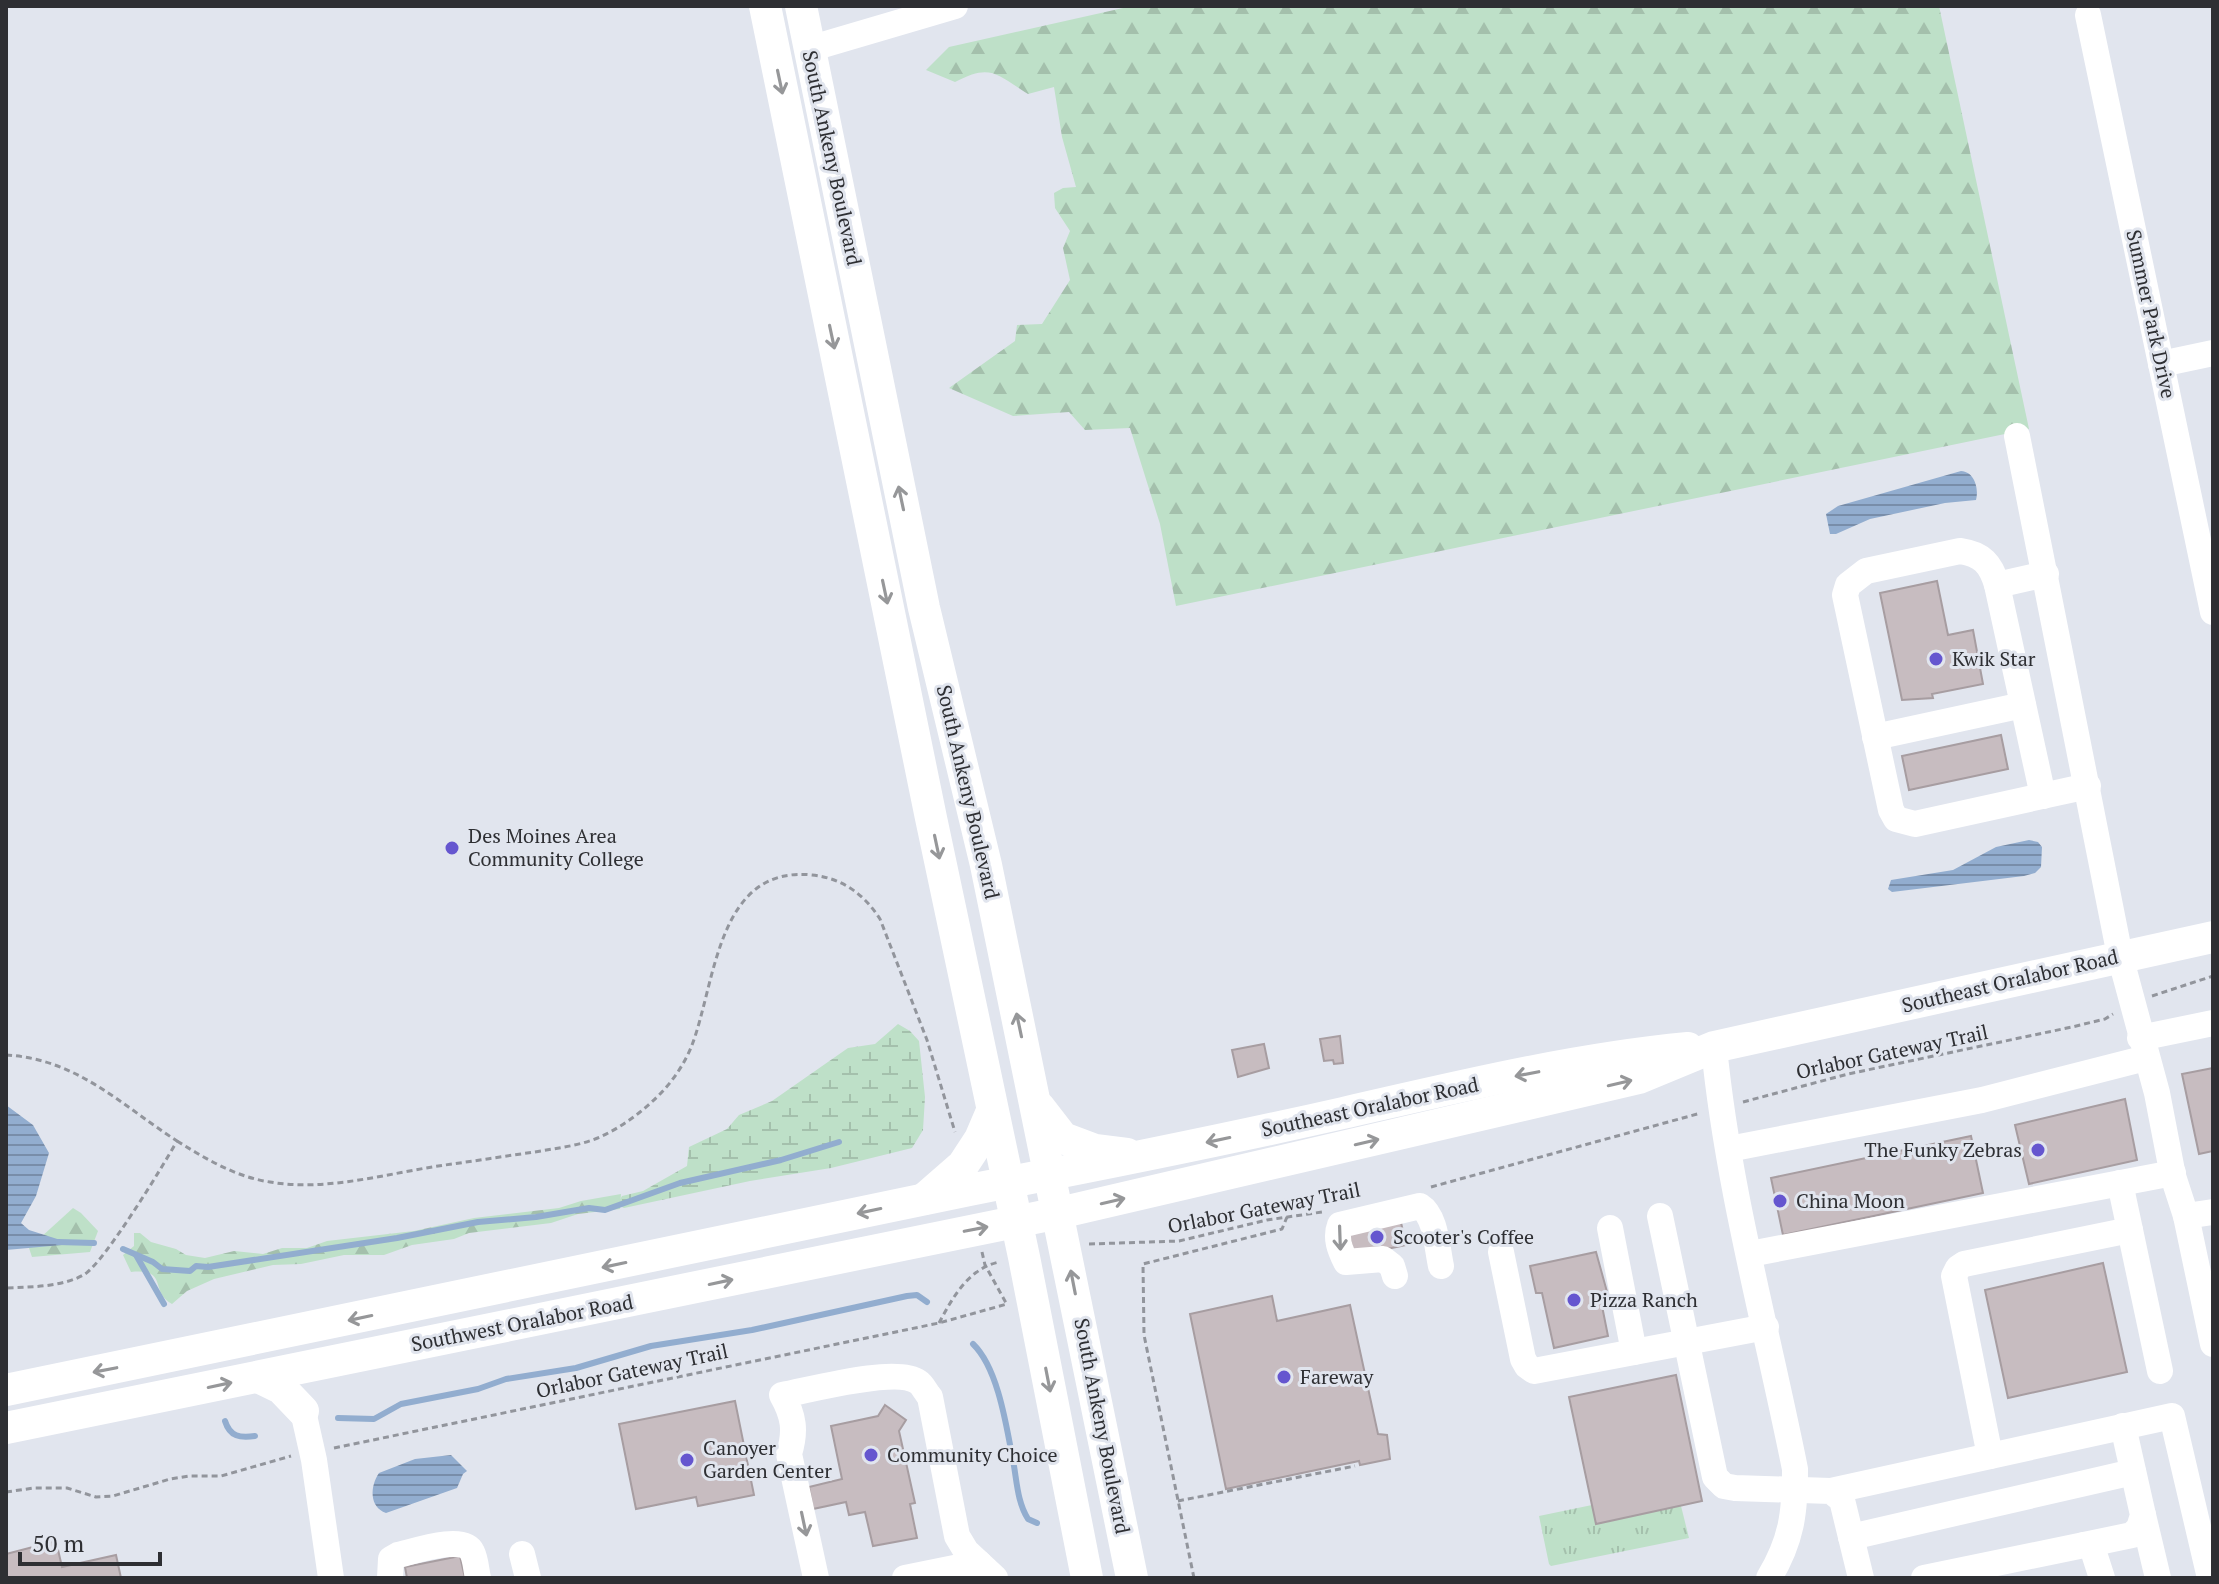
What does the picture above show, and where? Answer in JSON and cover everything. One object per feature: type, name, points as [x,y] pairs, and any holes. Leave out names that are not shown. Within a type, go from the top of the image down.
[{"type":"main road","name":"South Ankeny Boulevard","points":[[765,6],[992,1111],[1028,1179],[1037,1217],[1066,1247],[1132,1578]]},
{"type":"main road","name":"South Ankeny Boulevard","points":[[801,6],[921,594],[986,865],[1035,1101],[1028,1179],[1037,1217],[1024,1257],[1087,1578]]},
{"type":"main road","points":[[789,122],[823,116]]},
{"type":"main road","name":"Southeast Oralabor Road","points":[[1028,1179],[1625,1054],[1714,1047],[2213,937]]},
{"type":"main road","name":"Southeast Oralabor Road","points":[[1037,1217],[1639,1078],[1714,1047]]},
{"type":"main road","points":[[1035,1101],[1063,1138],[1095,1150],[1143,1156]]},
{"type":"main road","points":[[924,1199],[963,1165],[980,1139],[992,1111]]},
{"type":"main road","name":"Southwest Oralabor Road","points":[[6,1390],[1028,1179]]},
{"type":"main road","name":"Southwest Oralabor Road","points":[[6,1428],[1037,1217]]},
{"type":"main road","points":[[303,1411],[308,1388],[325,1363]]},
{"type":"main road","points":[[258,1377],[281,1388],[303,1411]]},
{"type":"street","points":[[809,49],[955,6]]},
{"type":"street","name":"Summer Park Drive","points":[[2088,15],[2213,612]]},
{"type":"street","points":[[2161,364],[2213,353]]},
{"type":"street","points":[[2017,436],[2120,956],[2157,1093],[2173,1173],[2209,1304],[2213,1344]]},
{"type":"street","points":[[2043,796],[1997,585],[1993,569],[1984,559],[1960,551],[1866,571],[1848,585],[1845,595],[1848,614],[1891,810],[1896,819],[1915,824],[2043,796],[2088,786]]},
{"type":"street","points":[[1997,585],[2046,574]]},
{"type":"street","points":[[1875,737],[2023,705]]},
{"type":"street","points":[[1729,1149],[1982,1100],[2213,1023]]},
{"type":"street","points":[[1714,1047],[1721,1108],[1795,1469],[1795,1508],[1787,1545],[1769,1578]]},
{"type":"street","points":[[1750,1254],[2173,1173]]},
{"type":"street","points":[[2120,1183],[2160,1371]]},
{"type":"street","points":[[1395,1276],[1392,1266],[1383,1259],[1346,1262],[1337,1233],[1340,1225],[1420,1206],[1431,1221],[1441,1266]]},
{"type":"street","points":[[2186,1216],[2213,1212]]},
{"type":"street","points":[[1660,1216],[1715,1477],[1724,1486],[1831,1491],[2172,1416],[2210,1578]]},
{"type":"street","points":[[1610,1228],[1634,1352]]},
{"type":"street","points":[[1990,1456],[1954,1276],[1958,1268],[1964,1264],[2130,1230]]},
{"type":"street","points":[[1501,1252],[1527,1366],[1534,1371],[1766,1327]]},
{"type":"street","points":[[816,1578],[789,1454],[795,1435],[792,1412],[782,1395],[879,1376],[901,1375],[919,1382],[930,1397],[957,1536],[966,1551],[987,1571]]},
{"type":"street","points":[[303,1411],[331,1578]]},
{"type":"street","points":[[2123,1426],[2158,1578]]},
{"type":"street","points":[[1851,1537],[2133,1472]]},
{"type":"street","points":[[1831,1491],[1842,1500],[1861,1578]]},
{"type":"street","points":[[1924,1578],[2132,1535],[2139,1528],[2143,1515]]},
{"type":"street","points":[[390,1578],[391,1559],[398,1555],[454,1543],[464,1543],[472,1550],[478,1578]]},
{"type":"street","points":[[2084,1545],[2093,1550],[2102,1578]]},
{"type":"street","points":[[905,1578],[987,1571]]},
{"type":"path","points":[[6,1055],[44,1060],[77,1073],[177,1141],[238,1174],[268,1182],[295,1185],[351,1180],[580,1144],[601,1137],[640,1112],[677,1074],[697,1029],[721,942],[741,903],[753,891],[777,877],[809,874],[838,880],[851,888],[872,905],[880,919],[927,1040],[963,1165]]},
{"type":"path","name":"Orlabor Gateway Trail","points":[[1428,1188],[1848,1074],[2105,1019],[2131,1003],[2213,976]]},
{"type":"path","points":[[6,1288],[69,1281],[88,1272],[119,1231],[177,1141]]},
{"type":"path","name":"Orlabor Gateway Trail","points":[[1066,1247],[1101,1242],[1179,1241],[1328,1211]]},
{"type":"path","points":[[1194,1578],[1144,1335],[1143,1264],[1282,1229],[1287,1217]]},
{"type":"path","points":[[976,1229],[985,1265],[1011,1316]]},
{"type":"path","points":[[939,1323],[970,1275],[985,1265],[1024,1257]]},
{"type":"path","name":"Orlabor Gateway Trail","points":[[6,1492],[67,1488],[96,1497],[113,1496],[170,1479],[221,1476],[311,1451],[939,1323],[1007,1304]]},
{"type":"path","points":[[1178,1501],[1355,1466]]},
{"type":"green space","points":[[1132,6],[1939,6],[2029,429],[1176,606],[1160,524],[1130,428],[1085,430],[1069,412],[1013,416],[949,388],[1015,341],[1017,325],[1042,324],[1070,280],[1063,248],[1070,231],[1055,208],[1054,193],[1063,188],[1076,187],[1062,137],[1054,87],[1028,94],[993,73],[977,73],[955,82],[926,70],[949,47]]},
{"type":"green space","points":[[898,1024],[919,1041],[925,1097],[923,1130],[912,1148],[831,1168],[750,1181],[624,1208],[617,1205],[622,1196],[643,1191],[687,1166],[689,1147],[727,1129],[739,1115],[772,1101],[848,1048],[875,1044]]},
{"type":"green space","points":[[621,1194],[620,1209],[578,1214],[551,1223],[469,1233],[454,1239],[412,1245],[384,1255],[344,1255],[301,1264],[273,1265],[214,1279],[187,1291],[172,1304],[161,1293],[155,1277],[143,1272],[131,1272],[123,1255],[134,1246],[134,1233],[186,1255],[205,1258],[234,1251],[263,1254],[282,1248],[307,1248],[327,1241],[414,1231],[474,1218],[559,1208]]},
{"type":"green space","points":[[73,1208],[98,1231],[90,1252],[32,1257],[29,1248]]},
{"type":"green space","points":[[1592,1505],[1597,1524],[1681,1506],[1689,1538],[1551,1566],[1539,1516]]},
{"type":"water","points":[[1961,471],[1970,474],[1975,482],[1976,500],[1945,503],[1870,519],[1830,534],[1826,514],[1838,506]]},
{"type":"water","points":[[2029,840],[2038,842],[2042,847],[2041,867],[2035,873],[1892,892],[1888,889],[1891,880],[1953,870],[1996,847]]},
{"type":"water","points":[[6,1105],[33,1125],[49,1153],[36,1196],[21,1223],[29,1230],[73,1244],[6,1250]]},
{"type":"water","points":[[451,1455],[467,1471],[457,1488],[386,1513],[376,1506],[373,1490],[379,1473],[415,1459]]},
{"type":"building","name":"Kwik Star","points":[[1937,581],[1948,635],[1973,630],[1983,684],[1932,694],[1933,698],[1902,700],[1880,593]]},
{"type":"building","points":[[2001,735],[2008,769],[1909,790],[1902,756]]},
{"type":"building","points":[[1340,1036],[1343,1063],[1324,1061],[1320,1039]]},
{"type":"building","points":[[1264,1044],[1269,1068],[1238,1077],[1232,1050]]},
{"type":"building","points":[[2213,1068],[2213,1151],[2199,1154],[2182,1074]]},
{"type":"building","points":[[2125,1099],[2137,1160],[2029,1184],[2015,1125]]},
{"type":"building","points":[[1971,1136],[1983,1193],[1783,1235],[1771,1178]]},
{"type":"building","name":"Scooter's Coffee","points":[[1400,1218],[1406,1245],[1354,1256],[1348,1230]]},
{"type":"building","name":"Pizza Ranch","points":[[1596,1252],[1609,1299],[1601,1301],[1608,1336],[1554,1348],[1542,1293],[1536,1293],[1530,1266]]},
{"type":"building","points":[[2103,1263],[2127,1372],[2008,1398],[1985,1290]]},
{"type":"building","name":"Fareway","points":[[1272,1296],[1277,1321],[1350,1305],[1378,1434],[1387,1435],[1390,1459],[1360,1465],[1359,1461],[1226,1489],[1190,1314]]},
{"type":"building","points":[[1676,1375],[1702,1501],[1596,1524],[1569,1397]]},
{"type":"building","name":"Canoyer Garden Center","points":[[735,1401],[754,1495],[698,1506],[696,1497],[636,1509],[619,1424]]},
{"type":"building","name":"Community Choice","points":[[885,1405],[906,1420],[899,1431],[915,1503],[910,1504],[917,1538],[873,1546],[865,1512],[849,1515],[846,1502],[813,1509],[809,1487],[842,1479],[831,1426],[878,1416]]},
{"type":"building","points":[[56,1541],[62,1567],[116,1555],[121,1578],[6,1578],[6,1554]]},
{"type":"building","points":[[460,1556],[465,1578],[407,1578],[405,1567]]},
{"type":"waterway","points":[[123,1249],[162,1269],[190,1271],[196,1266],[208,1267],[397,1238],[478,1222],[589,1208],[605,1210],[680,1183],[781,1160],[839,1142]]},
{"type":"waterway","points":[[58,1242],[94,1243]]},
{"type":"waterway","points":[[136,1255],[164,1304]]},
{"type":"waterway","points":[[338,1418],[374,1419],[401,1404],[478,1389],[506,1379],[576,1368],[651,1346],[752,1330],[907,1296],[917,1295],[927,1302]]},
{"type":"waterway","points":[[973,1344],[996,1384],[1022,1506],[1028,1519],[1037,1523]]},
{"type":"waterway","points":[[225,1421],[236,1435],[255,1436]]},
{"type":"place","name":"Kwik Star","points":[[1936,659]]},
{"type":"place","name":"Des Moines Area Community College","points":[[452,848]]},
{"type":"place","name":"The Funky Zebras","points":[[2038,1150]]},
{"type":"place","name":"China Moon","points":[[1780,1201]]},
{"type":"place","name":"Scooter's Coffee","points":[[1377,1237]]},
{"type":"place","name":"Pizza Ranch","points":[[1574,1300]]},
{"type":"place","name":"Fareway","points":[[1284,1377]]},
{"type":"place","name":"Community Choice","points":[[871,1455]]},
{"type":"place","name":"Canoyer Garden Center","points":[[687,1460]]}]
